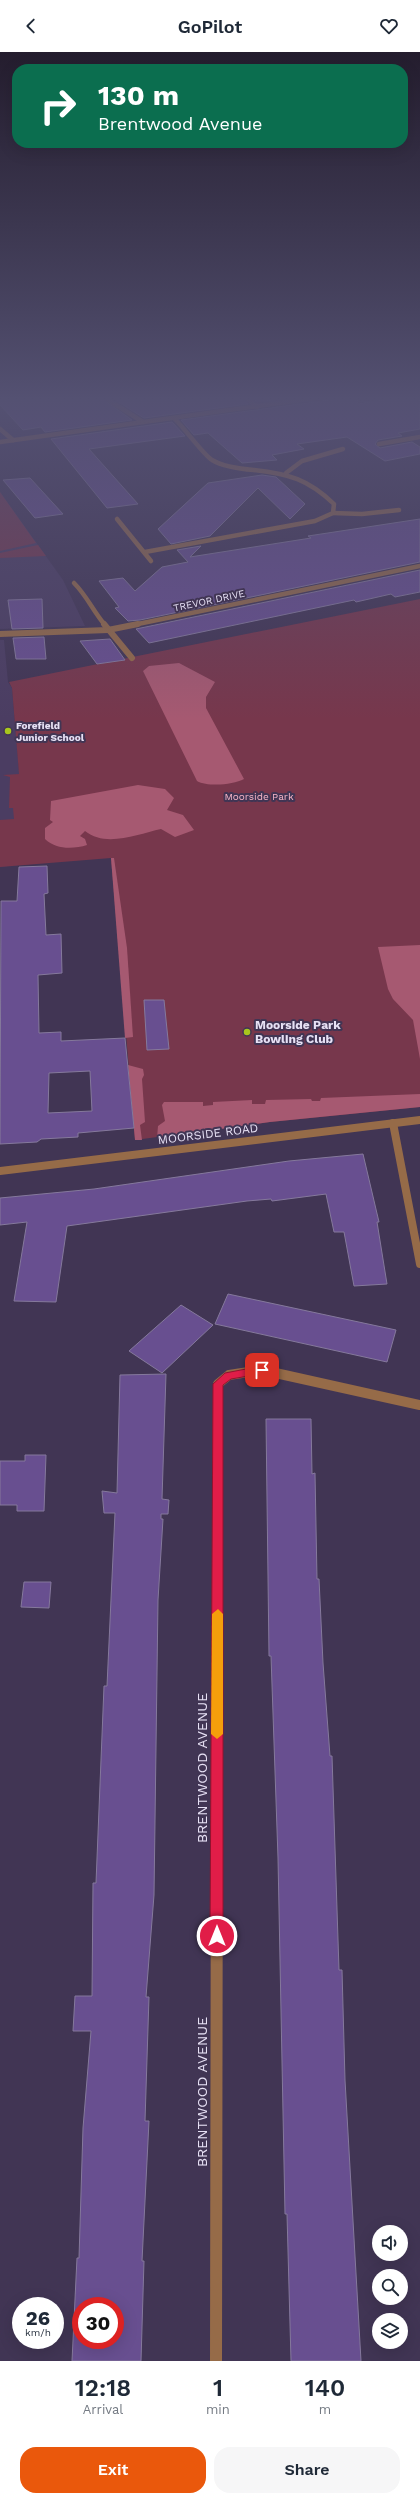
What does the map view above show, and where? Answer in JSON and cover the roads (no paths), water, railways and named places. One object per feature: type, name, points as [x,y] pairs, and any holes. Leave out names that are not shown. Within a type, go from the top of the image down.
[{"type":"street","points":[[333,512],[334,504]]},
{"type":"street","points":[[145,552],[315,521],[333,512],[362,514],[399,510]]},
{"type":"street","points":[[117,519],[151,561]]},
{"type":"street","name":"TREVOR DRIVE","points":[[0,634],[108,630],[420,566]]},
{"type":"street","points":[[74,583],[89,599],[92,609],[132,658]]},
{"type":"street","name":"MOORSIDE ROAD","points":[[0,1171],[420,1120]]},
{"type":"street","points":[[393,1123],[420,1264]]},
{"type":"street","name":"BRENTWOOD AVENUE","points":[[216,2361],[218,1384],[229,1375],[262,1370],[420,1405]]},
{"type":"place","name":"Forefield Junior School","points":[[8,731]]},
{"type":"place","name":"Moorside Park Bowling Club","points":[[247,1032]]},
{"type":"park label","name":"Moorside Park","points":[[259,796]]}]
